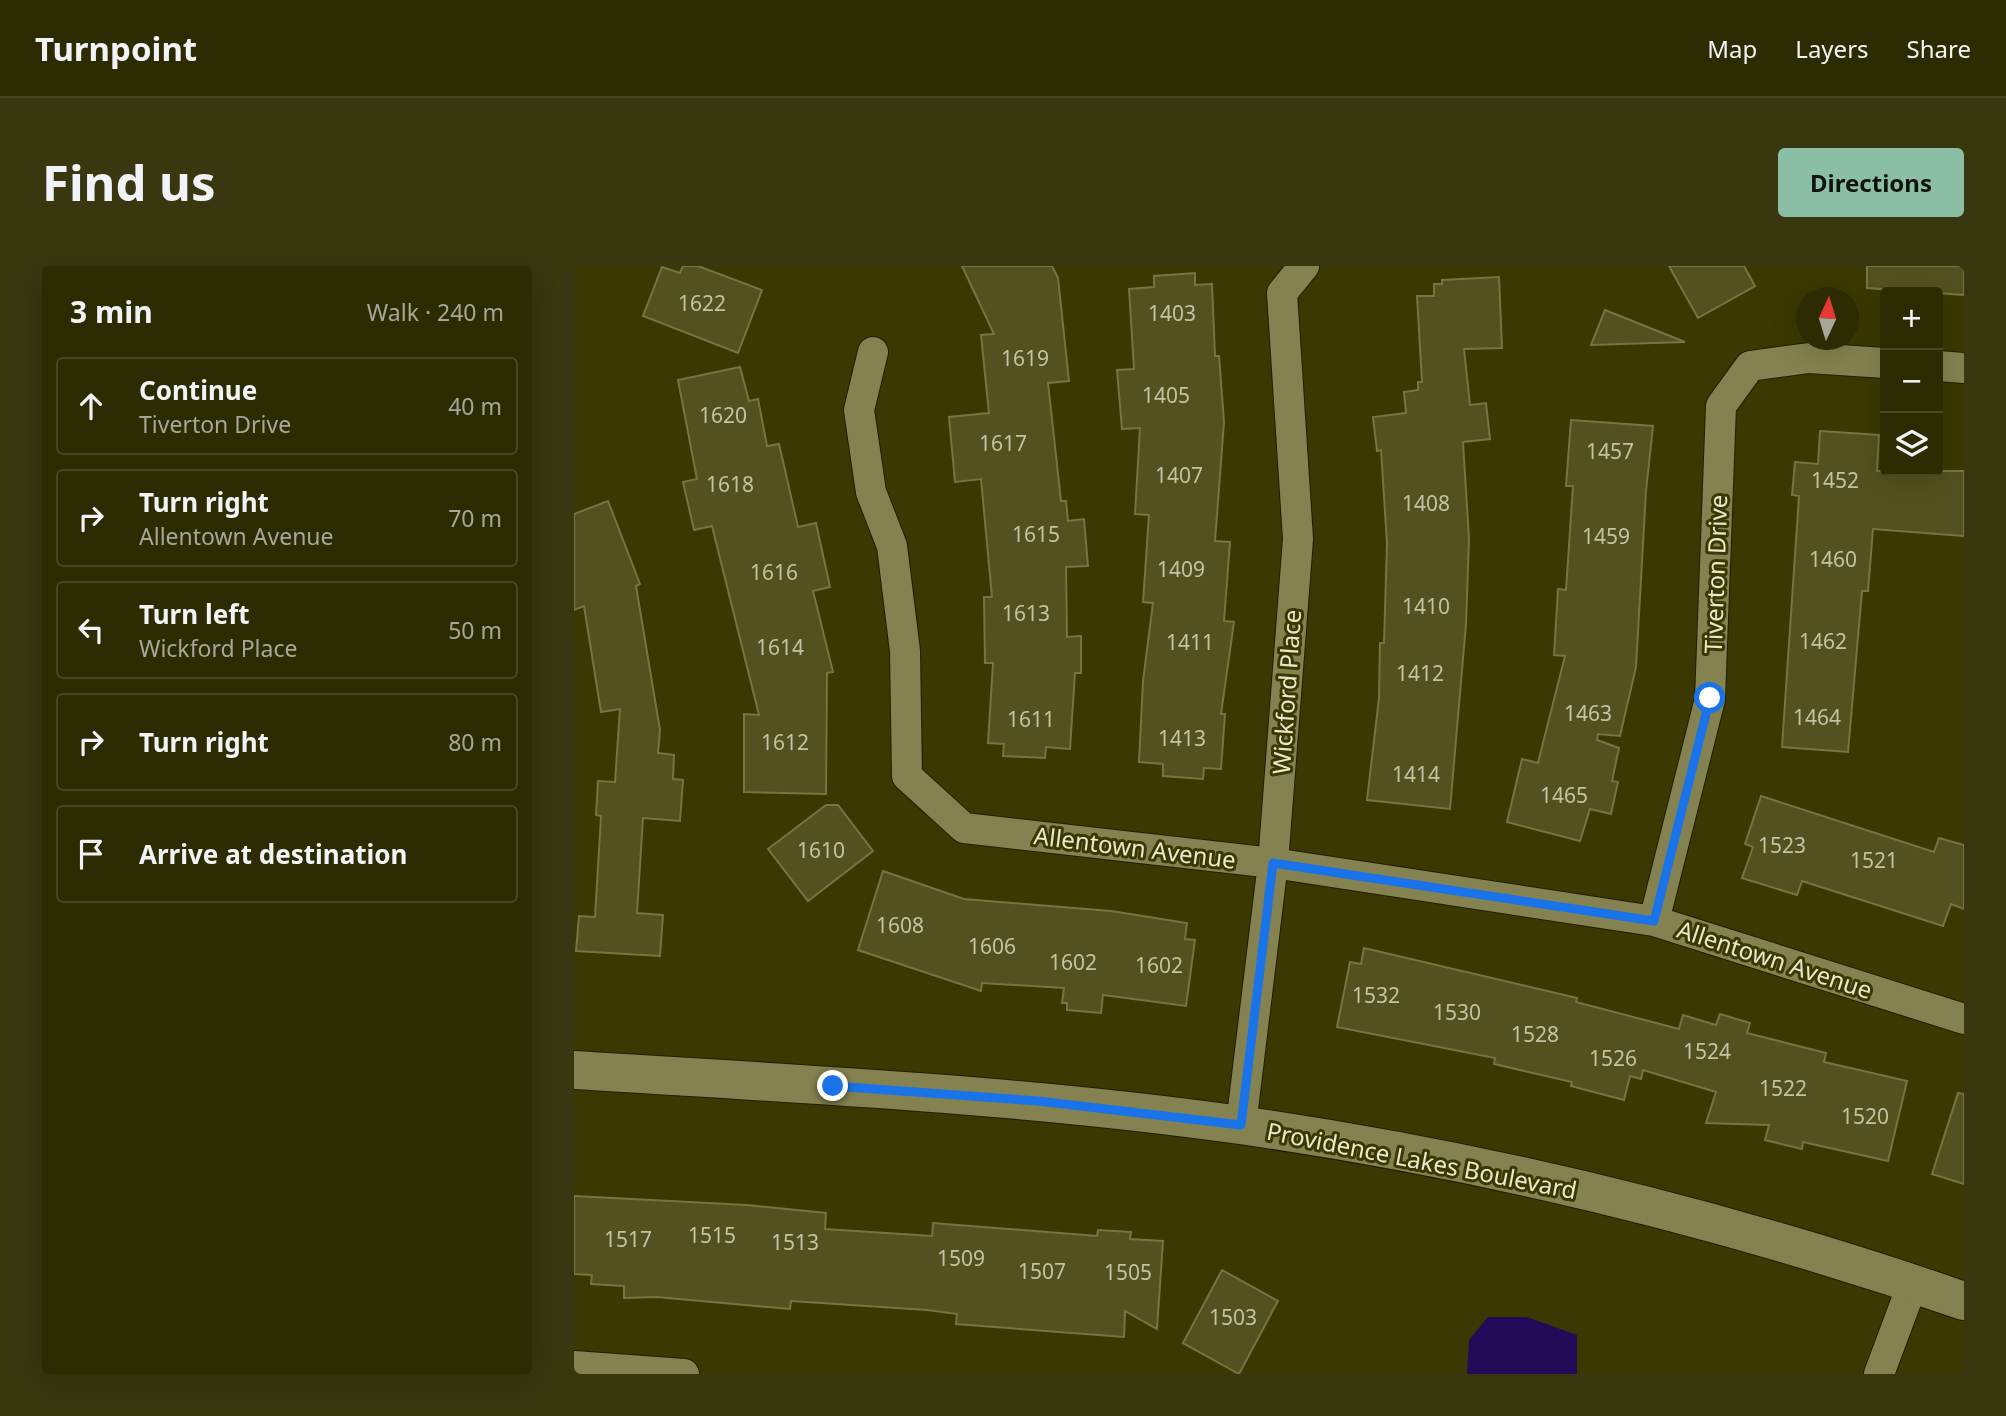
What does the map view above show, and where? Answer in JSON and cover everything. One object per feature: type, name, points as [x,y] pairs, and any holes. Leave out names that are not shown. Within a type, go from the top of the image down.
[{"type":"street","name":"Wickford Place","points":[[1241,1125],[1273,863],[1298,539],[1282,293],[1304,266]]},
{"type":"street","name":"Allentown Avenue","points":[[873,352],[859,410],[872,492],[892,546],[894,559],[905,651],[907,776],[964,828],[1273,863],[1654,921],[1964,1019]]},
{"type":"street","name":"Tiverton Drive","points":[[1654,921],[1710,698],[1721,406],[1750,366],[1810,358],[1880,363]]},
{"type":"street","points":[[1943,366],[1964,368]]},
{"type":"street","name":"Providence Lakes Boulevard","points":[[574,1070],[961,1094],[1241,1125],[1404,1153],[1565,1187],[1741,1232],[1913,1283],[1964,1301]]},
{"type":"street","points":[[1879,1374],[1913,1283]]},
{"type":"street","points":[[574,1367],[684,1374]]},
{"type":"shaded area","points":[[1488,1317],[1527,1317],[1577,1335],[1577,1374],[1467,1374],[1469,1340]]},
{"type":"building","points":[[683,266],[698,266],[762,290],[738,353],[643,316],[662,267],[680,273]]},
{"type":"building","points":[[962,266],[1052,266],[1058,278],[1069,381],[1048,383],[1061,501],[1066,501],[1068,521],[1084,519],[1088,566],[1066,567],[1067,637],[1081,636],[1081,673],[1075,673],[1070,749],[1046,747],[1045,758],[1003,756],[1004,744],[988,743],[993,663],[985,663],[984,597],[992,597],[981,479],[955,482],[949,417],[989,413],[981,335],[994,334]]},
{"type":"building","points":[[1669,266],[1744,266],[1755,286],[1698,318]]},
{"type":"building","points":[[1867,266],[1964,266],[1964,295],[1943,293],[1943,287],[1867,288]]},
{"type":"building","points":[[1195,273],[1195,285],[1212,284],[1215,356],[1219,356],[1224,422],[1215,541],[1230,542],[1224,621],[1234,622],[1221,714],[1225,714],[1221,769],[1204,768],[1203,779],[1163,776],[1163,764],[1139,762],[1143,681],[1153,603],[1143,602],[1149,515],[1135,514],[1140,428],[1122,429],[1117,370],[1134,369],[1129,289],[1154,287],[1154,276]]},
{"type":"building","points":[[1499,277],[1502,348],[1464,349],[1470,405],[1486,403],[1490,439],[1463,442],[1469,539],[1466,624],[1450,809],[1367,800],[1379,698],[1380,643],[1384,643],[1387,543],[1381,450],[1377,451],[1373,417],[1406,413],[1404,392],[1418,390],[1418,382],[1422,382],[1417,296],[1434,296],[1434,284],[1442,284],[1442,280]]},
{"type":"building","points":[[1605,310],[1685,342],[1591,345]]},
{"type":"building","points":[[740,367],[749,401],[758,399],[767,446],[779,444],[798,527],[816,523],[830,587],[813,591],[833,672],[827,673],[826,794],[744,792],[744,714],[759,715],[712,526],[694,530],[683,482],[697,479],[678,380]]},
{"type":"building","points":[[1571,420],[1653,426],[1646,491],[1636,667],[1620,736],[1598,734],[1597,740],[1619,748],[1612,781],[1618,782],[1611,814],[1590,809],[1580,841],[1507,822],[1522,759],[1538,763],[1565,656],[1554,655],[1558,589],[1566,590],[1573,486],[1566,486]]},
{"type":"building","points":[[1820,431],[1879,435],[1877,471],[1880,471],[1880,476],[1943,476],[1943,471],[1964,471],[1964,536],[1873,529],[1868,591],[1862,591],[1848,752],[1782,747],[1799,496],[1792,495],[1795,462],[1818,464]]},
{"type":"building","points":[[608,501],[640,584],[636,586],[660,730],[658,753],[674,755],[673,779],[683,780],[680,821],[643,818],[637,913],[663,915],[660,956],[576,951],[579,916],[595,917],[601,816],[596,815],[598,781],[615,782],[620,709],[601,712],[584,606],[574,610],[574,514]]},
{"type":"building","points":[[1761,796],[1934,852],[1939,838],[1964,845],[1964,909],[1951,904],[1943,926],[1802,881],[1797,895],[1742,878],[1753,847],[1745,844]]},
{"type":"building","points":[[826,805],[838,805],[873,851],[808,901],[768,849]]},
{"type":"building","points":[[883,871],[964,899],[1111,911],[1187,923],[1185,939],[1195,940],[1186,1006],[1103,995],[1101,1013],[1067,1010],[1067,1003],[1062,1003],[1064,988],[982,983],[981,991],[858,950]]},
{"type":"building","points":[[1364,948],[1577,998],[1576,1002],[1679,1029],[1683,1015],[1716,1025],[1720,1014],[1750,1023],[1747,1033],[1826,1053],[1824,1062],[1907,1081],[1888,1161],[1803,1142],[1802,1149],[1765,1140],[1769,1125],[1706,1123],[1716,1092],[1643,1070],[1641,1079],[1630,1076],[1624,1100],[1571,1086],[1572,1082],[1494,1064],[1495,1058],[1337,1027],[1350,962],[1361,964]]},
{"type":"building","points":[[1958,1093],[1964,1094],[1964,1184],[1932,1174]]},
{"type":"building","points":[[574,1196],[747,1205],[826,1213],[825,1229],[932,1236],[933,1223],[1097,1236],[1098,1230],[1131,1232],[1130,1239],[1163,1241],[1157,1329],[1125,1311],[1124,1337],[956,1324],[957,1314],[927,1310],[791,1301],[790,1309],[657,1297],[624,1298],[624,1286],[591,1284],[592,1275],[574,1274]]},
{"type":"building","points":[[1222,1270],[1278,1301],[1239,1374],[1183,1343]]},
{"type":"route","points":[[833,1086],[1038,1101],[1241,1125],[1273,863],[1654,921],[1710,698]]}]
